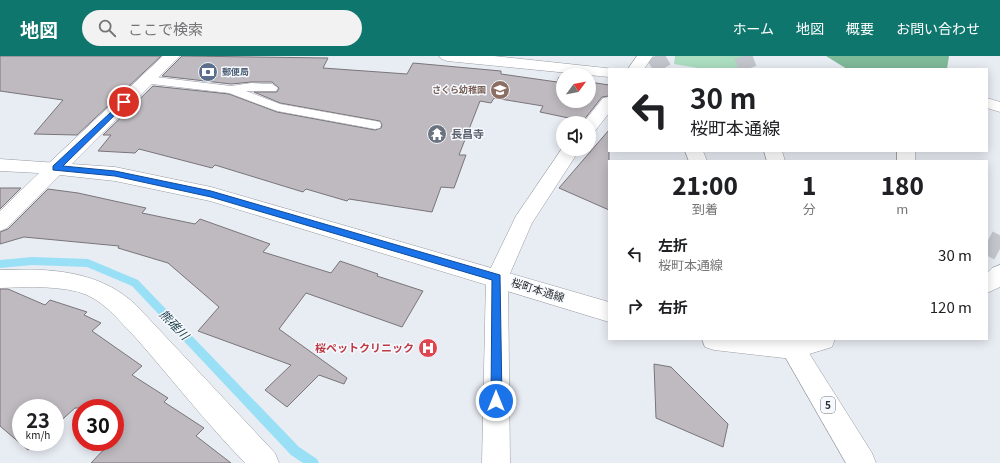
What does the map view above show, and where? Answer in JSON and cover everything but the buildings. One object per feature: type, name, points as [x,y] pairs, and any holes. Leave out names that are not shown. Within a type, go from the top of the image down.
[{"type":"main road","points":[[0,223],[172,56]]},
{"type":"main road","points":[[447,56],[514,60],[608,72]]},
{"type":"main road","points":[[637,68],[646,56]]},
{"type":"main road","points":[[596,118],[608,103]]},
{"type":"main road","points":[[988,104],[1000,107]]},
{"type":"main road","points":[[496,463],[497,278],[523,221],[566,156]]},
{"type":"main road","name":"桜町本通線","points":[[0,165],[56,168],[115,174],[211,194],[608,312]]},
{"type":"main road","points":[[988,283],[997,278],[1000,274]]},
{"type":"main road","points":[[0,279],[24,277],[65,282],[86,285],[104,292],[182,371],[265,463]]},
{"type":"main road","points":[[740,340],[792,342],[813,340]]},
{"type":"main road","name":"5","points":[[792,342],[862,463]]},
{"type":"lane","points":[[146,80],[231,90],[277,107],[375,125]]},
{"type":"lane","points":[[231,90],[251,87],[272,88]]},
{"type":"green space","points":[[675,56],[744,56],[743,68],[698,68],[674,64]]},
{"type":"green space","points":[[826,56],[949,56],[947,68],[845,68]]},
{"type":"waterway","name":"熊碓川","points":[[0,264],[32,261],[88,263],[135,283],[295,451],[313,463]]},
{"type":"tunnel","points":[[655,56],[662,68]]},
{"type":"tunnel","points":[[743,56],[748,68]]},
{"type":"tunnel","points":[[988,243],[1000,249]]},
{"type":"place","name":"郵便局","points":[[208,72]]},
{"type":"place","name":"さくら幼稚園","points":[[500,90]]},
{"type":"place","name":"長昌寺","points":[[437,134]]},
{"type":"place","name":"桜ペットクリニック","points":[[428,348]]},
{"type":"route","points":[[124,102],[56,168],[115,174],[211,194],[497,278],[496,401]]}]
